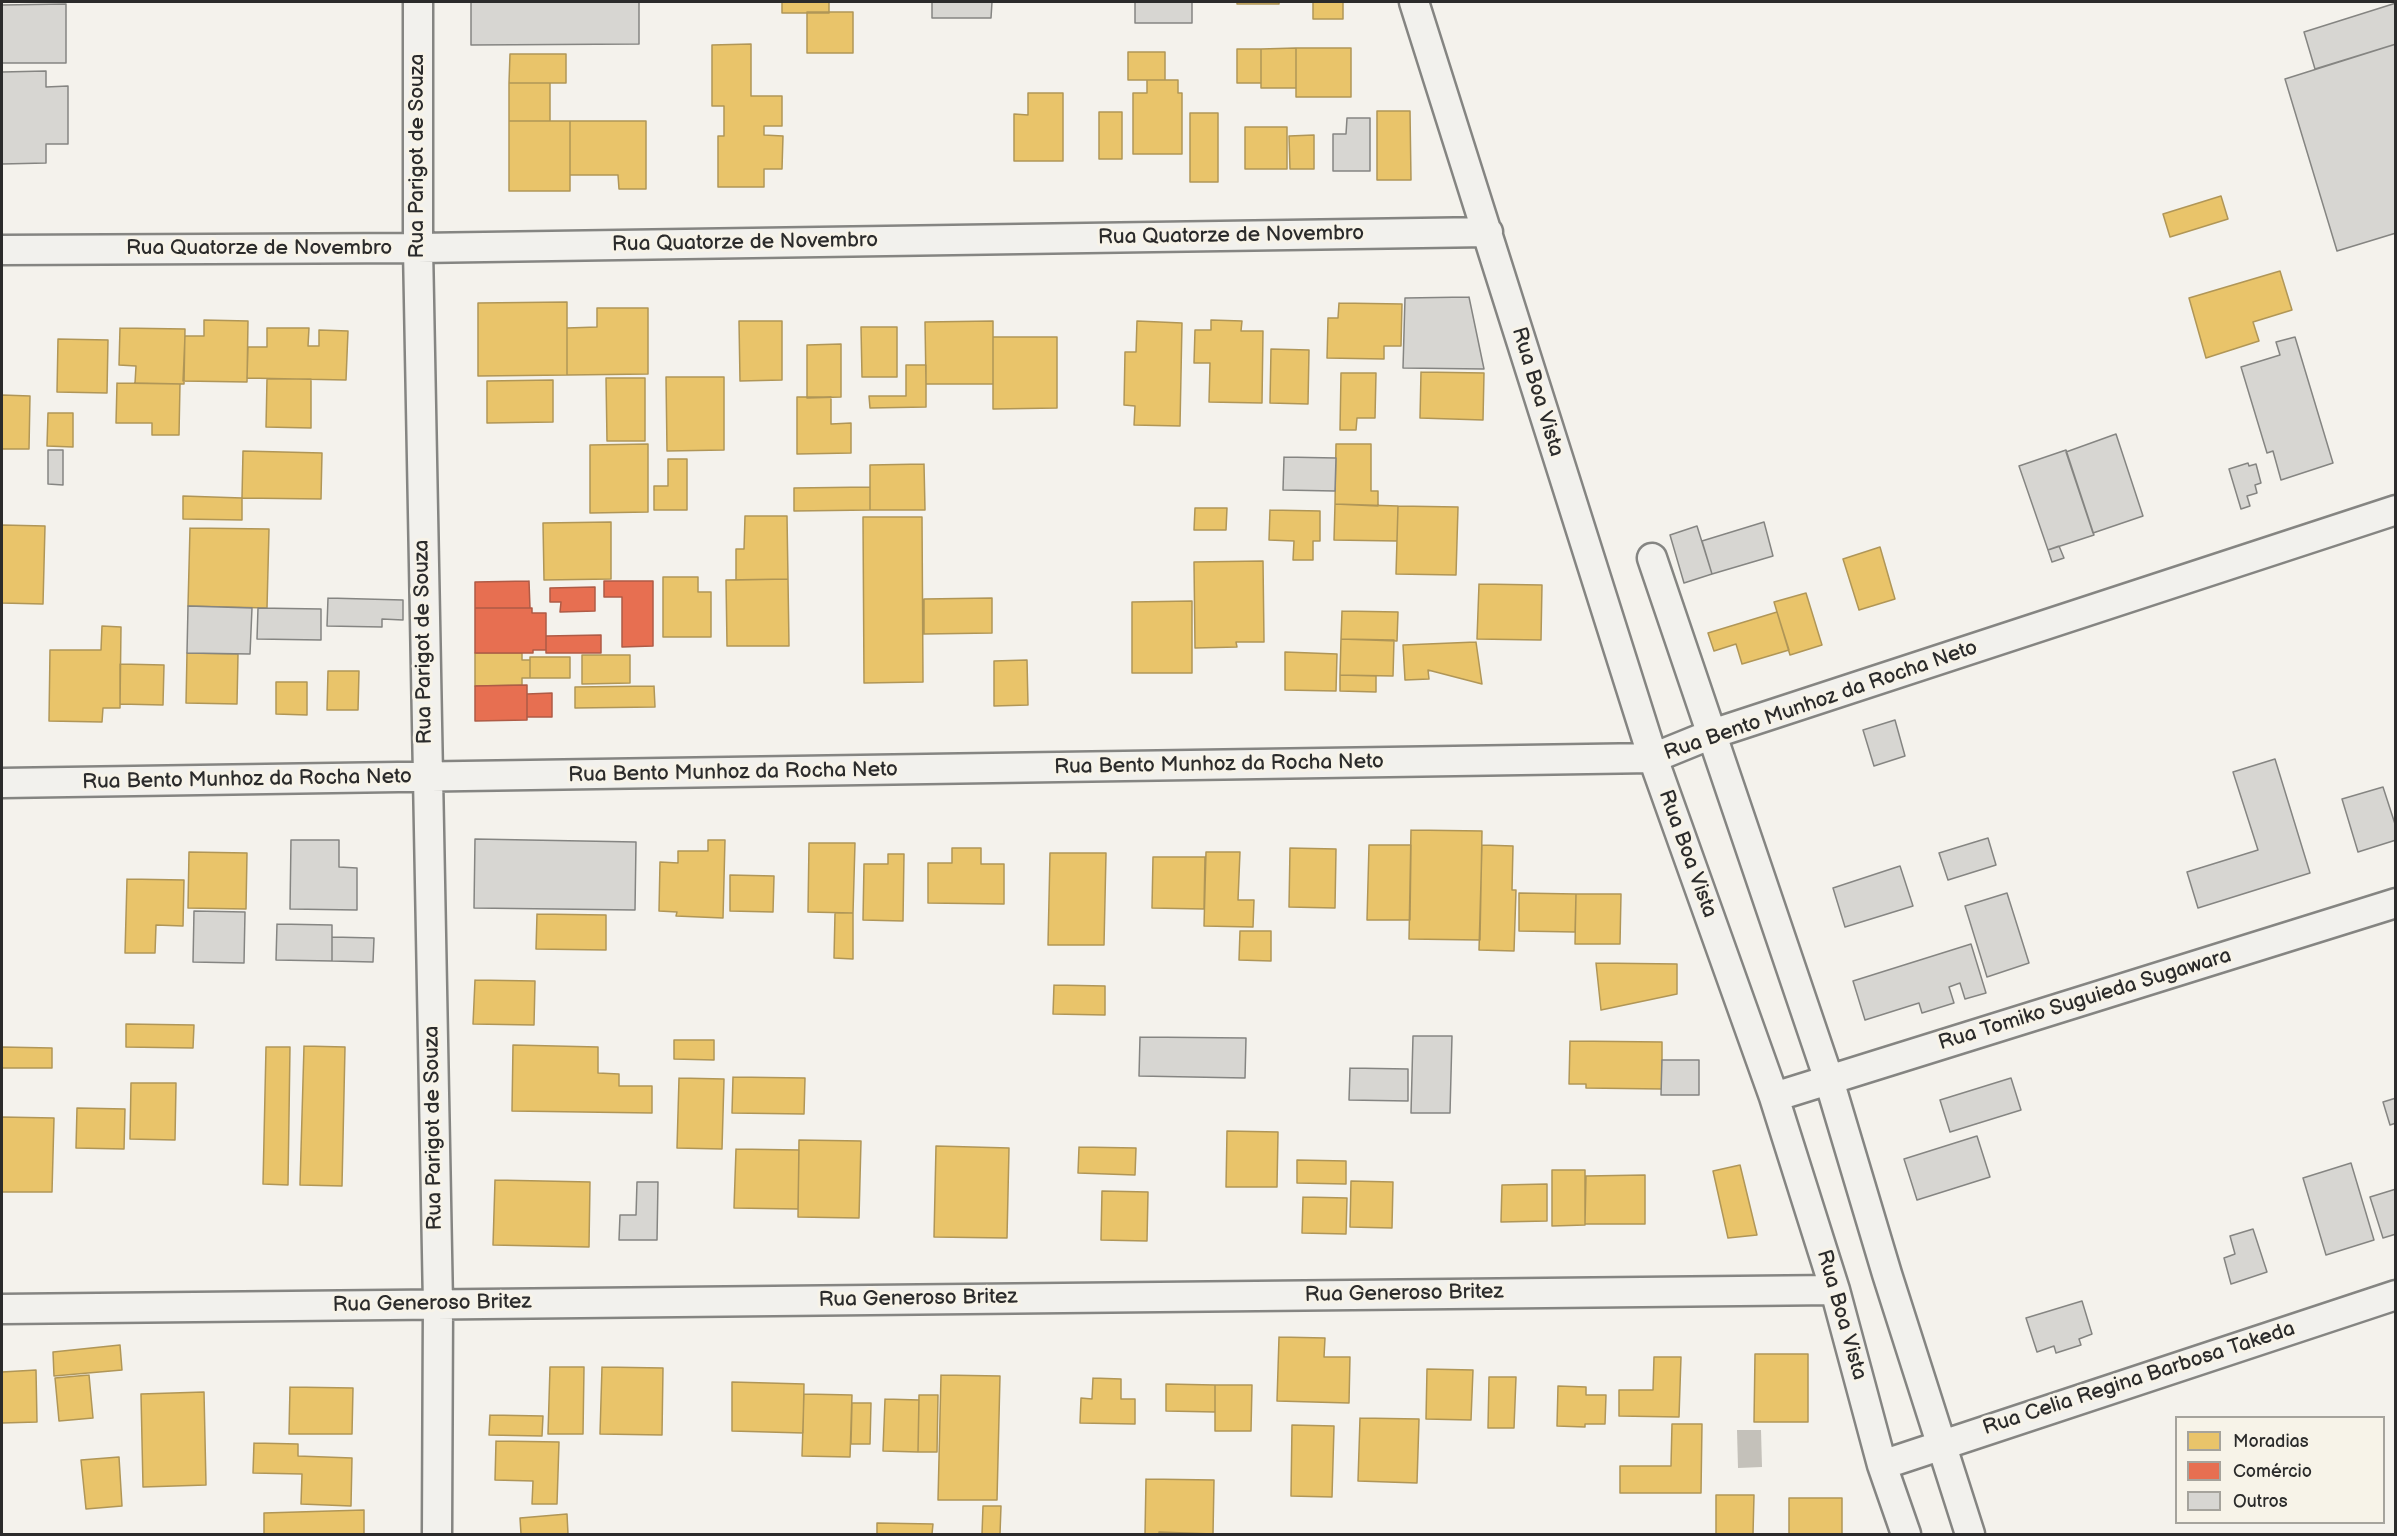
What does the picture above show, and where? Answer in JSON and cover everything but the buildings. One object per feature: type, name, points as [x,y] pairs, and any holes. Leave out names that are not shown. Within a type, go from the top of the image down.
[{"type":"street","name":"Rua Parigot de Souza","points":[[418,2],[418,248],[426,777],[438,1304],[437,1534]]},
{"type":"street","name":"Rua Boa Vista","points":[[1414,2],[1653,758],[1774,1097],[1835,1290],[1882,1465],[1906,1534]]},
{"type":"street","name":"Rua Quatorze de Novembro","points":[[2,250],[418,248],[1488,232]]},
{"type":"street","name":"Rua Bento Munhoz da Rocha Neto","points":[[2,783],[1653,758],[1713,734],[2396,510]]},
{"type":"street","points":[[1652,558],[1829,1080],[1940,1444],[1970,1534]]},
{"type":"street","name":"Rua Tomiko Suguieda Sugawara","points":[[1774,1097],[2396,903]]},
{"type":"street","name":"Rua Generoso Britez","points":[[2,1309],[1835,1290]]},
{"type":"street","name":"Rua Celia Regina Barbosa Takeda","points":[[1882,1465],[2396,1295]]},
{"type":"shaded area","points":[[1737,1430],[1761,1430],[1762,1467],[1738,1468]]}]
